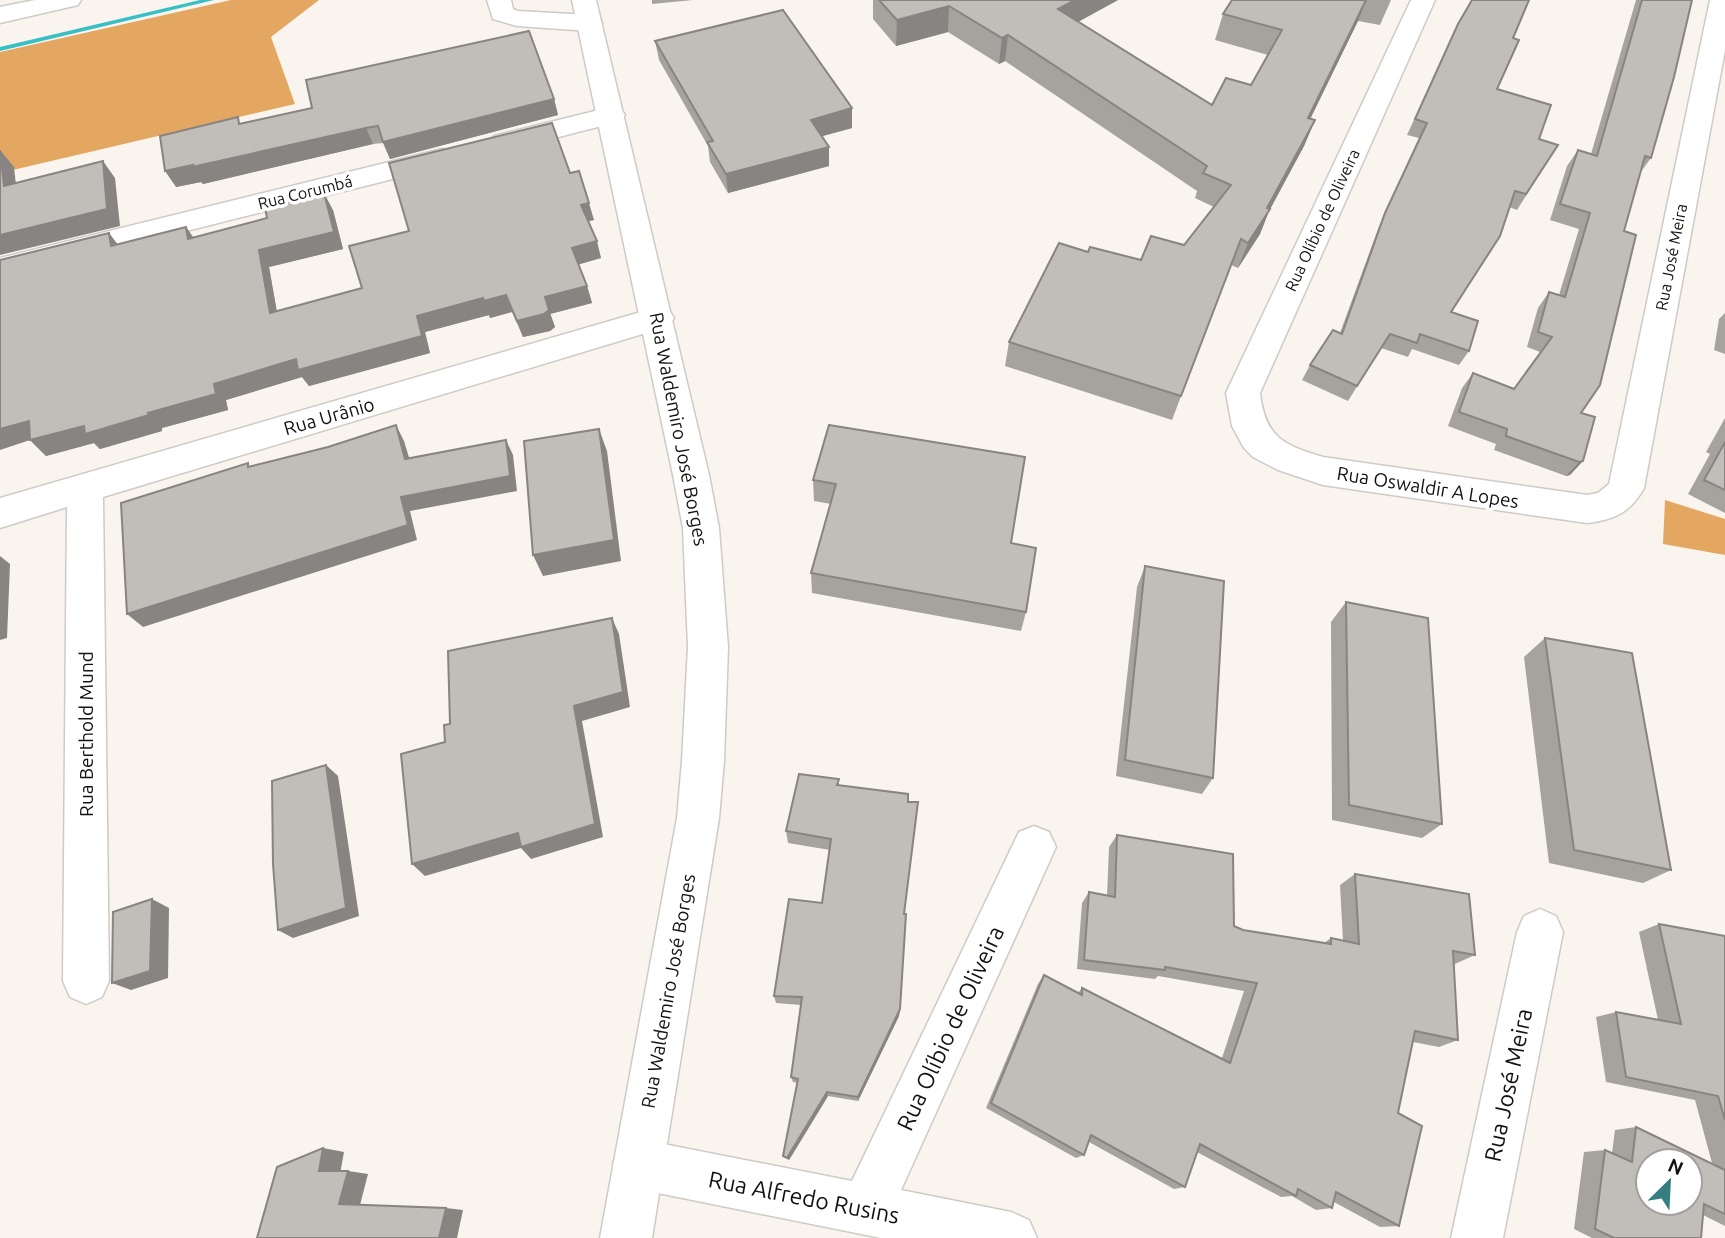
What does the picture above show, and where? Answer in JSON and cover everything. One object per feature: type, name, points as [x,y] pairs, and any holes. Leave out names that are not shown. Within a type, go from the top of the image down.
[{"type":"street","points":[[0,15],[26,4],[69,0]]},
{"type":"street","points":[[499,0],[502,14],[517,18],[587,11]]},
{"type":"street","name":"Rua Olíbio de Oliveira","points":[[1256,441],[1244,418],[1243,393],[1423,0]]},
{"type":"street","name":"Rua José Meira","points":[[1607,507],[1619,498],[1626,488],[1721,0]]},
{"type":"street","name":"Rua Waldemiro José Borges","points":[[587,11],[657,318],[701,528],[708,647],[698,818],[626,1238]]},
{"type":"street","name":"Rua Corumbá","points":[[0,268],[611,116]]},
{"type":"street","name":"Rua Urânio","points":[[0,513],[657,318]]},
{"type":"street","name":"Rua Oswaldir A Lopes","points":[[1256,441],[1286,460],[1323,471],[1561,508],[1607,507]]},
{"type":"street","name":"Rua Berthold Mund","points":[[85,488],[86,981]]},
{"type":"street","name":"Rua Olíbio de Oliveira","points":[[866,1209],[1034,848]]},
{"type":"street","name":"Rua José Meira","points":[[1477,1238],[1540,932]]},
{"type":"street","name":"Rua Alfredo Rusins","points":[[638,1164],[1011,1238]]},
{"type":"shaded area","points":[[231,0],[319,0],[271,37],[295,104],[0,173],[0,52]]},
{"type":"shaded area","points":[[1665,500],[1725,519],[1725,555],[1663,544]]},
{"type":"building","points":[[879,0],[1075,0],[1058,9],[1212,105],[1226,78],[1251,85],[1282,30],[1223,14],[1232,0],[1366,0],[1308,118],[1315,120],[1267,208],[1270,209],[1248,243],[1241,239],[1181,396],[1009,342],[1059,243],[1088,252],[1090,247],[1141,260],[1151,236],[1184,245],[1231,185],[1203,173],[1207,166],[1008,35],[1002,38],[949,6],[897,20]]},
{"type":"building","points":[[1472,0],[1529,0],[1513,38],[1519,40],[1497,89],[1551,105],[1539,139],[1558,145],[1526,194],[1515,191],[1500,236],[1451,312],[1478,321],[1469,351],[1420,334],[1417,343],[1390,334],[1357,386],[1310,365],[1333,330],[1342,334],[1385,213],[1427,123],[1415,119],[1458,24]]},
{"type":"building","points":[[1642,0],[1692,0],[1651,158],[1645,156],[1624,231],[1636,235],[1600,385],[1581,413],[1595,417],[1583,461],[1579,462],[1506,436],[1507,429],[1459,412],[1473,373],[1514,389],[1552,337],[1538,332],[1549,292],[1565,297],[1590,213],[1560,204],[1578,150],[1597,156]]},
{"type":"building","points":[[783,10],[852,108],[811,120],[829,147],[726,174],[707,142],[713,141],[655,41]]},
{"type":"building","points":[[529,31],[554,99],[383,142],[378,126],[165,171],[160,136],[238,117],[239,124],[312,108],[306,80]]},
{"type":"building","points":[[552,123],[570,173],[579,171],[589,203],[581,205],[597,241],[572,248],[587,286],[545,297],[549,310],[544,314],[517,321],[506,295],[484,301],[483,298],[417,316],[422,336],[298,370],[296,359],[214,384],[216,394],[85,434],[84,426],[30,440],[29,421],[0,429],[0,260],[109,233],[111,246],[186,227],[188,239],[267,218],[265,208],[324,193],[334,232],[259,250],[270,313],[362,288],[349,246],[409,231],[389,163]]},
{"type":"building","points":[[0,150],[4,186],[103,161],[107,209],[0,235]]},
{"type":"building","points":[[396,425],[405,459],[506,440],[510,476],[401,497],[408,525],[127,614],[121,503],[248,463],[248,467],[328,447]]},
{"type":"building","points":[[829,425],[1025,457],[1011,543],[1036,548],[1026,612],[811,573],[836,484],[813,480]]},
{"type":"building","points":[[599,429],[614,540],[533,555],[524,441]]},
{"type":"building","points":[[1725,442],[1725,490],[1704,480]]},
{"type":"building","points":[[1145,566],[1224,581],[1213,778],[1125,760]]},
{"type":"building","points":[[1346,602],[1428,618],[1442,824],[1349,805]]},
{"type":"building","points":[[612,618],[623,692],[574,706],[595,824],[521,847],[518,833],[412,864],[401,754],[445,742],[444,725],[450,724],[448,651]]},
{"type":"building","points":[[1545,638],[1632,653],[1671,870],[1574,850]]},
{"type":"building","points":[[326,765],[346,908],[278,930],[273,864],[272,781]]},
{"type":"building","points":[[799,774],[839,779],[837,785],[908,794],[908,802],[918,802],[904,914],[900,1009],[858,1097],[827,1092],[787,1158],[783,1156],[798,1079],[791,1077],[802,997],[774,996],[789,899],[822,903],[831,839],[786,831]]},
{"type":"building","points":[[1117,835],[1233,854],[1234,926],[1243,930],[1331,944],[1331,938],[1359,944],[1355,874],[1469,894],[1475,955],[1453,951],[1458,1040],[1415,1031],[1398,1113],[1422,1126],[1399,1226],[1336,1192],[1332,1208],[1298,1189],[1296,1196],[1200,1144],[1185,1187],[1091,1135],[1084,1155],[991,1103],[1044,975],[1082,995],[1082,988],[1230,1063],[1257,983],[1165,967],[1165,970],[1084,960],[1089,892],[1115,897]]},
{"type":"building","points":[[152,899],[150,971],[112,983],[113,912]]},
{"type":"building","points":[[1659,924],[1725,936],[1725,1120],[1718,1096],[1626,1077],[1616,1012],[1681,1024]]},
{"type":"building","points":[[1636,1127],[1677,1147],[1634,1147],[1634,1217],[1703,1217],[1701,1238],[1614,1238],[1595,1229],[1605,1150],[1632,1162]]},
{"type":"building","points":[[323,1148],[319,1171],[348,1171],[339,1204],[446,1208],[439,1238],[257,1238],[277,1167]]},
{"type":"building","points":[[1704,1160],[1725,1170],[1725,1214],[1704,1204]]},
{"type":"waterway","points":[[0,49],[210,0]]}]
